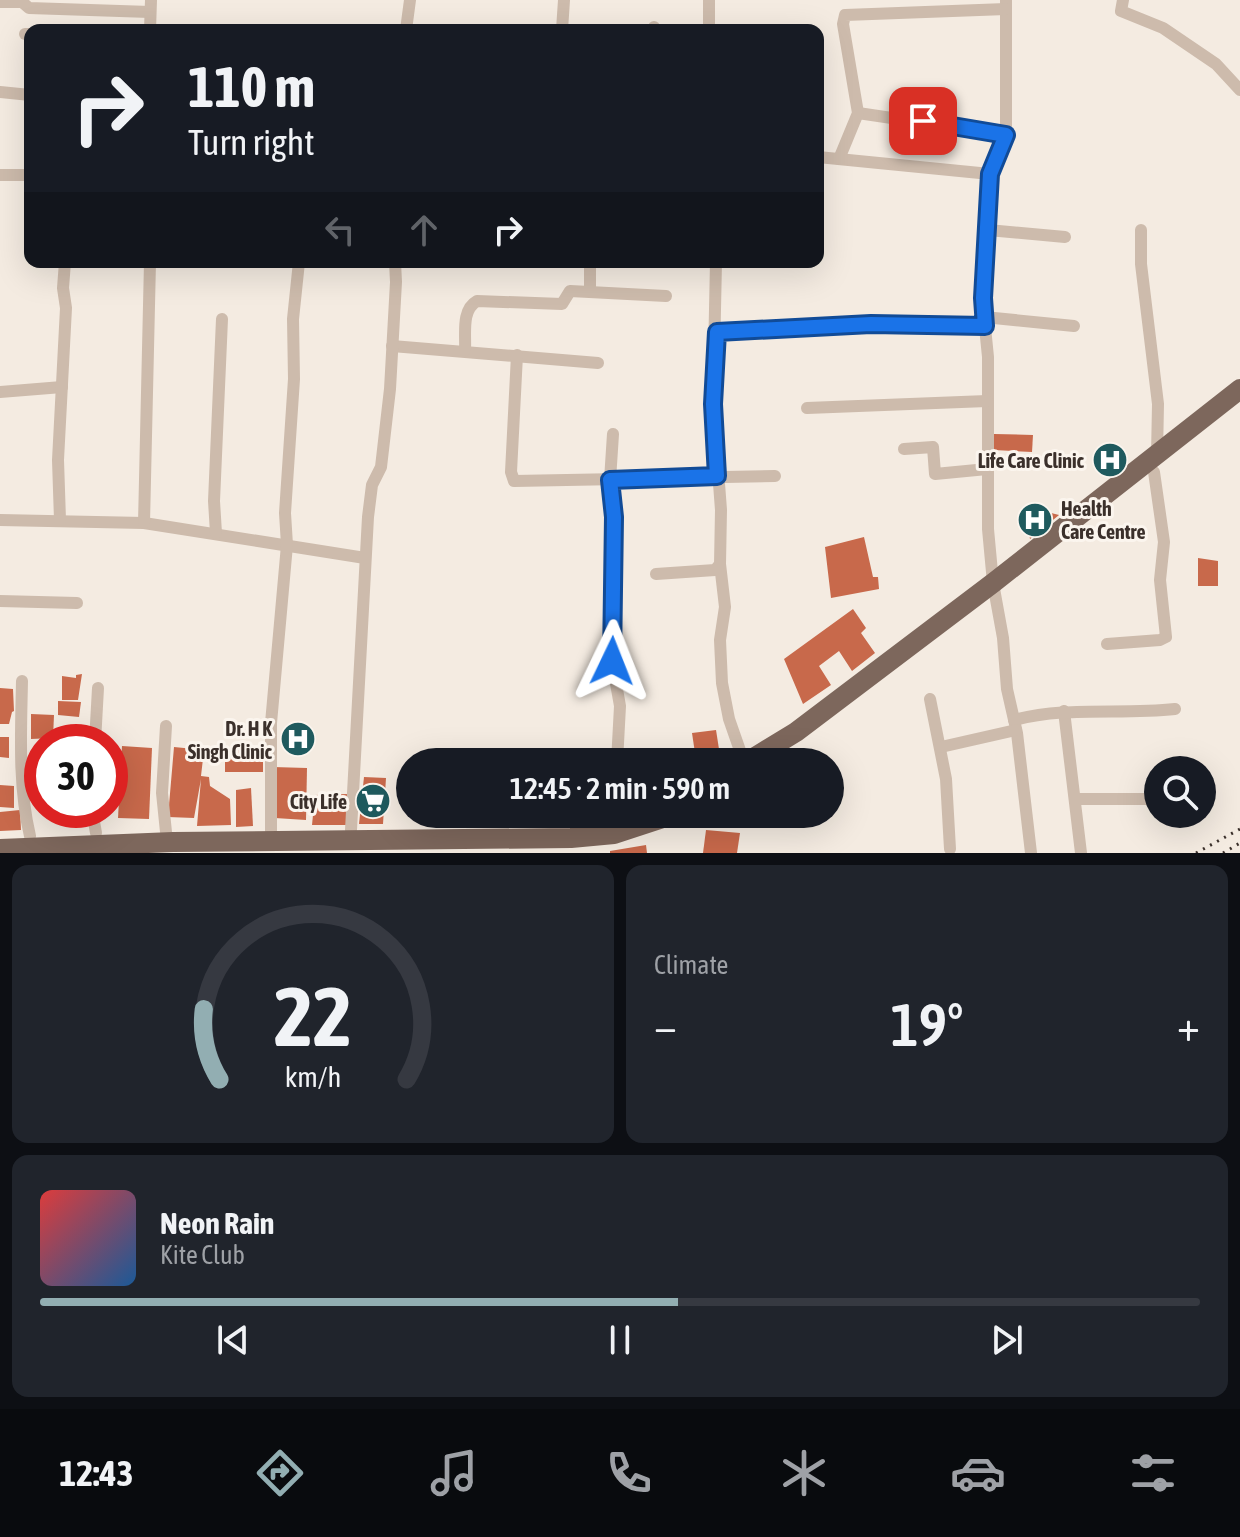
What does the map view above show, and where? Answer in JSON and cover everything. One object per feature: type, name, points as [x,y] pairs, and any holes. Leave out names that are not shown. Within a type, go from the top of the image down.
[{"type":"main road","points":[[1156,463],[1240,389]]},
{"type":"main road","points":[[769,748],[796,732],[995,588],[1156,463],[1240,405]]},
{"type":"main road","points":[[790,748],[890,678],[995,588]]},
{"type":"main road","points":[[0,838],[96,833],[547,828]]},
{"type":"main road","points":[[0,849],[173,842],[309,848],[571,838],[614,834],[632,828]]},
{"type":"street","points":[[407,24],[410,0]]},
{"type":"street","points":[[562,24],[564,0]]},
{"type":"street","points":[[709,0],[709,24]]},
{"type":"street","points":[[1123,0],[1121,11],[1163,28],[1216,64],[1240,90]]},
{"type":"street","points":[[0,2],[22,2],[29,8],[150,6]]},
{"type":"street","points":[[839,159],[858,113],[843,24],[845,15],[1006,4],[1006,135],[990,174],[983,298],[988,357],[987,469],[995,588],[1031,853]]},
{"type":"street","points":[[0,92],[24,94]]},
{"type":"street","points":[[858,113],[1006,135]]},
{"type":"street","points":[[824,158],[990,174]]},
{"type":"street","points":[[0,175],[24,175]]},
{"type":"street","points":[[988,230],[1065,237]]},
{"type":"street","points":[[1107,644],[1166,637],[1160,580],[1164,542],[1156,463],[1158,404],[1141,264],[1141,230]]},
{"type":"street","points":[[60,520],[58,460],[66,308],[65,268]]},
{"type":"street","points":[[144,523],[150,268]]},
{"type":"street","points":[[271,831],[271,723],[287,545],[285,513],[294,379],[293,319],[298,268]]},
{"type":"street","points":[[351,830],[365,558],[372,485],[381,467],[392,346],[395,268]]},
{"type":"street","points":[[590,268],[590,291]]},
{"type":"street","points":[[716,268],[713,404],[721,510],[720,564],[725,607],[720,640],[722,683],[729,719],[740,748]]},
{"type":"street","points":[[465,350],[466,315],[470,305],[477,301],[562,304],[570,291],[666,296]]},
{"type":"street","points":[[216,533],[214,501],[222,319]]},
{"type":"street","points":[[717,332],[985,322],[1074,326]]},
{"type":"street","points":[[392,346],[598,363]]},
{"type":"street","points":[[517,355],[511,472],[514,481],[775,476]]},
{"type":"street","points":[[0,392],[62,387]]},
{"type":"street","points":[[807,408],[987,401]]},
{"type":"street","points":[[613,434],[610,480],[614,517],[612,661],[620,706],[618,748]]},
{"type":"street","points":[[904,449],[933,447],[935,474],[987,469]]},
{"type":"street","points":[[0,520],[144,523],[365,558]]},
{"type":"street","points":[[656,574],[715,570],[720,564]]},
{"type":"street","points":[[0,601],[77,603]]},
{"type":"street","points":[[22,681],[20,740],[30,836]]},
{"type":"street","points":[[96,724],[98,688]]},
{"type":"street","points":[[930,699],[946,779],[950,849]]},
{"type":"street","points":[[941,747],[1064,711],[1175,709]]},
{"type":"street","points":[[1064,711],[1081,853]]},
{"type":"street","points":[[166,726],[162,793],[166,832]]},
{"type":"street","points":[[1075,799],[1144,799]]},
{"type":"street","points":[[95,828],[96,833]]},
{"type":"building","points":[[994,434],[1033,435],[1032,452],[994,450]]},
{"type":"building","points":[[1116,448],[1119,468],[1105,470],[1103,449]]},
{"type":"building","points":[[1024,506],[1059,515],[1030,539]]},
{"type":"building","points":[[864,537],[873,577],[878,577],[879,589],[831,598],[825,547]]},
{"type":"building","points":[[1198,558],[1218,561],[1218,586],[1198,586]]},
{"type":"building","points":[[853,609],[866,628],[861,633],[875,653],[852,671],[839,651],[819,666],[831,685],[803,704],[784,659]]},
{"type":"building","points":[[82,674],[78,700],[62,700],[62,676],[76,678],[76,675]]},
{"type":"building","points":[[0,688],[13,689],[14,711],[9,724],[0,724]]},
{"type":"building","points":[[58,701],[81,702],[79,717],[58,715]]},
{"type":"building","points":[[31,714],[54,715],[54,724],[31,724]]},
{"type":"building","points":[[303,726],[306,746],[293,748],[290,728]]},
{"type":"building","points":[[716,730],[719,748],[694,748],[692,733]]},
{"type":"building","points":[[0,737],[9,737],[9,758],[0,757]]},
{"type":"building","points":[[128,746],[152,748],[149,819],[128,818]]},
{"type":"building","points":[[174,747],[204,750],[201,776],[209,777],[210,786],[230,799],[231,825],[197,826],[201,779],[194,818],[168,817]]},
{"type":"building","points":[[225,750],[263,750],[263,772],[225,772]]},
{"type":"building","points":[[273,767],[307,768],[306,820],[275,818]]},
{"type":"building","name":"City Life","points":[[364,777],[386,778],[383,824],[359,824]]},
{"type":"building","points":[[0,785],[14,786],[14,808],[0,807]]},
{"type":"building","points":[[251,788],[253,826],[236,827],[236,790]]},
{"type":"building","points":[[347,794],[346,825],[312,825],[315,795]]},
{"type":"building","points":[[20,810],[21,830],[0,831],[0,812]]},
{"type":"building","points":[[706,830],[740,833],[737,853],[703,853]]},
{"type":"building","points":[[646,845],[647,853],[610,853],[610,851]]},
{"type":"railway","points":[[1196,853],[1240,829]]},
{"type":"railway","points":[[1223,853],[1240,843]]},
{"type":"place","name":"Life Care Clinic","points":[[1110,460]]},
{"type":"place","name":"Health Care Centre","points":[[1035,520]]},
{"type":"place","name":"Dr. H K Singh Clinic","points":[[298,739]]},
{"type":"place","name":"City Life","points":[[373,801]]},
{"type":"route","points":[[612,661],[614,517],[610,480],[717,476],[713,404],[717,332],[871,324],[985,326],[983,298],[990,174],[1006,135],[923,121]]}]
